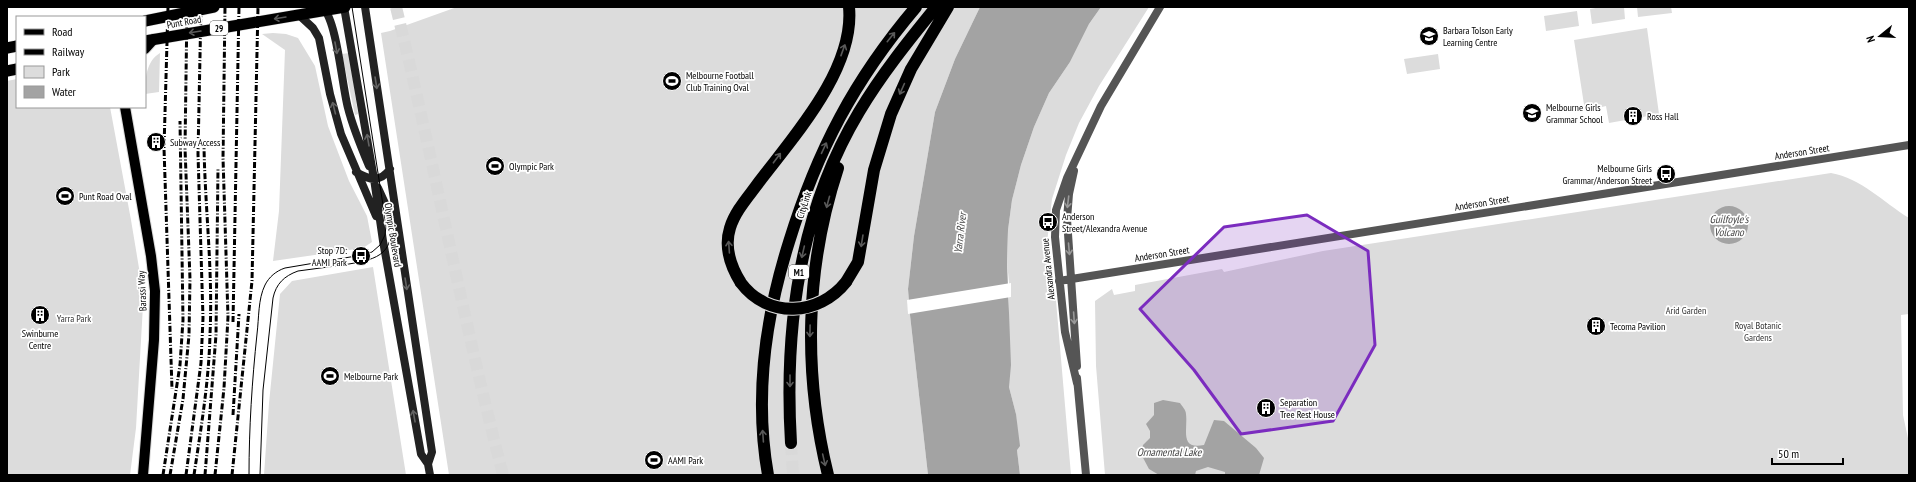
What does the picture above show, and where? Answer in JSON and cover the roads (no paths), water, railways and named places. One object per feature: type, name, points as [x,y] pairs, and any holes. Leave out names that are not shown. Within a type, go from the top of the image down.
[{"type":"highway","name":"Punt Road","points":[[146,20],[214,7]]},
{"type":"highway","name":"Punt Road","points":[[149,40],[299,15],[324,9],[345,7]]},
{"type":"highway","points":[[849,7],[849,23],[846,42],[830,83],[811,112],[742,206],[731,225],[728,239],[730,260],[742,283],[751,293],[766,304],[776,307],[792,310],[809,307],[825,301],[846,282],[858,262],[872,177],[882,139],[911,68],[948,7]]},
{"type":"highway","name":"CityLink","points":[[791,443],[790,344],[800,268],[808,232],[820,193],[834,160],[858,113],[880,79],[936,7]]},
{"type":"highway","name":"M1","points":[[768,475],[762,410],[766,342],[775,290],[794,226],[808,184],[824,148],[847,103],[885,45],[914,9]]},
{"type":"highway","points":[[828,475],[820,442],[812,389],[810,332],[812,286],[815,260],[827,204],[843,151],[858,113]]},
{"type":"main road","name":"Olympic Boulevard","points":[[345,7],[374,179],[380,224],[421,454],[428,464],[430,475]]},
{"type":"main road","name":"Olympic Boulevard","points":[[365,7],[432,452],[428,464]]},
{"type":"main road","points":[[324,9],[331,21],[348,108],[355,132],[398,232]]},
{"type":"main road","points":[[299,15],[313,28],[321,42],[336,118],[356,171],[380,224]]},
{"type":"main road","name":"Barassi Way","points":[[126,108],[151,256],[155,291],[154,340],[143,475]]},
{"type":"main road","points":[[356,171],[366,177],[374,179],[384,176],[390,169]]},
{"type":"street","name":"Alexandra Avenue","points":[[1077,383],[1065,332],[1055,237],[1055,216],[1062,193],[1077,156],[1101,106],[1160,7]]},
{"type":"street","name":"Anderson Street","points":[[1059,281],[1909,145]]},
{"type":"street","name":"Alexandra Avenue","points":[[1077,156],[1069,194],[1067,215],[1077,383],[1086,475]]},
{"type":"water","name":"Yarra River","points":[[980,7],[1101,7],[1089,24],[1070,62],[1049,93],[1034,127],[1021,165],[1012,200],[1008,230],[1007,261],[1011,365],[1009,387],[1016,414],[1020,446],[1017,450],[1020,475],[928,475],[908,289],[914,236],[935,112],[955,59]]},
{"type":"water","name":"Guilfoyle's Volcano","points":[[1729,206],[1739,209],[1745,215],[1748,225],[1745,235],[1739,241],[1729,244],[1719,241],[1713,235],[1710,225],[1713,215],[1719,209]]},
{"type":"water","name":"Ornamental Lake","points":[[1163,400],[1180,403],[1184,408],[1186,414],[1186,437],[1191,444],[1196,446],[1204,445],[1214,420],[1224,421],[1256,448],[1264,458],[1259,475],[1225,475],[1225,472],[1208,467],[1196,471],[1195,475],[1159,475],[1149,469],[1141,454],[1143,445],[1150,438],[1150,431],[1146,424],[1154,415],[1154,403]]},
{"type":"tunnel","points":[[396,7],[488,417],[503,475]]},
{"type":"tunnel","points":[[791,443],[793,475]]},
{"type":"tram line","points":[[249,475],[251,404],[259,309],[261,296],[267,282],[276,273],[285,268],[372,252],[380,245],[385,235],[386,226],[383,205],[352,7]]},
{"type":"tram line","points":[[260,475],[263,390],[273,298],[276,289],[281,281],[298,271],[364,261],[380,254],[386,249],[389,242],[391,232],[390,220]]},
{"type":"railway","points":[[168,7],[164,148],[172,389]]},
{"type":"railway","points":[[170,475],[183,399],[189,335],[190,279],[185,148],[187,7]]},
{"type":"railway","points":[[186,475],[201,363],[203,318],[198,154],[201,7]]},
{"type":"railway","points":[[215,475],[224,388],[228,317],[223,158],[225,7]]},
{"type":"railway","points":[[233,322],[239,7]]},
{"type":"railway","points":[[232,475],[252,281],[258,7]]},
{"type":"railway","points":[[163,475],[180,365],[183,320],[180,121]]},
{"type":"railway","points":[[194,475],[206,387],[211,310],[204,146]]},
{"type":"railway","points":[[205,475],[216,335],[218,168]]},
{"type":"railway","points":[[233,415],[239,314]]},
{"type":"place","name":"Barbara Tolson Early Learning Centre","points":[[1429,36]]},
{"type":"place","name":"Melbourne Football Club Training Oval","points":[[672,81]]},
{"type":"place","name":"Melbourne Girls Grammar School","points":[[1532,113]]},
{"type":"place","name":"Ross Hall","points":[[1633,116]]},
{"type":"place","name":"Subway Access","points":[[156,142]]},
{"type":"place","name":"Olympic Park","points":[[495,166]]},
{"type":"place","name":"Melbourne Girls Grammar/Anderson Street","points":[[1666,174]]},
{"type":"place","name":"Punt Road Oval","points":[[65,196]]},
{"type":"place","name":"Anderson Street/Alexandra Avenue","points":[[1048,222]]},
{"type":"place","name":"Stop 7D: AAMI Park","points":[[361,256]]},
{"type":"place","name":"Swinburne Centre","points":[[40,315]]},
{"type":"place","name":"Tecoma Pavilion","points":[[1596,326]]},
{"type":"place","name":"Melbourne Park","points":[[330,376]]},
{"type":"place","name":"Separation Tree Rest House","points":[[1266,408]]},
{"type":"place","name":"AAMI Park","points":[[654,460]]},
{"type":"park label","name":"Arid Garden","points":[[1686,310]]},
{"type":"park label","name":"Yarra Park","points":[[74,318]]},
{"type":"park label","name":"Royal Botanic Gardens","points":[[1758,330]]}]
